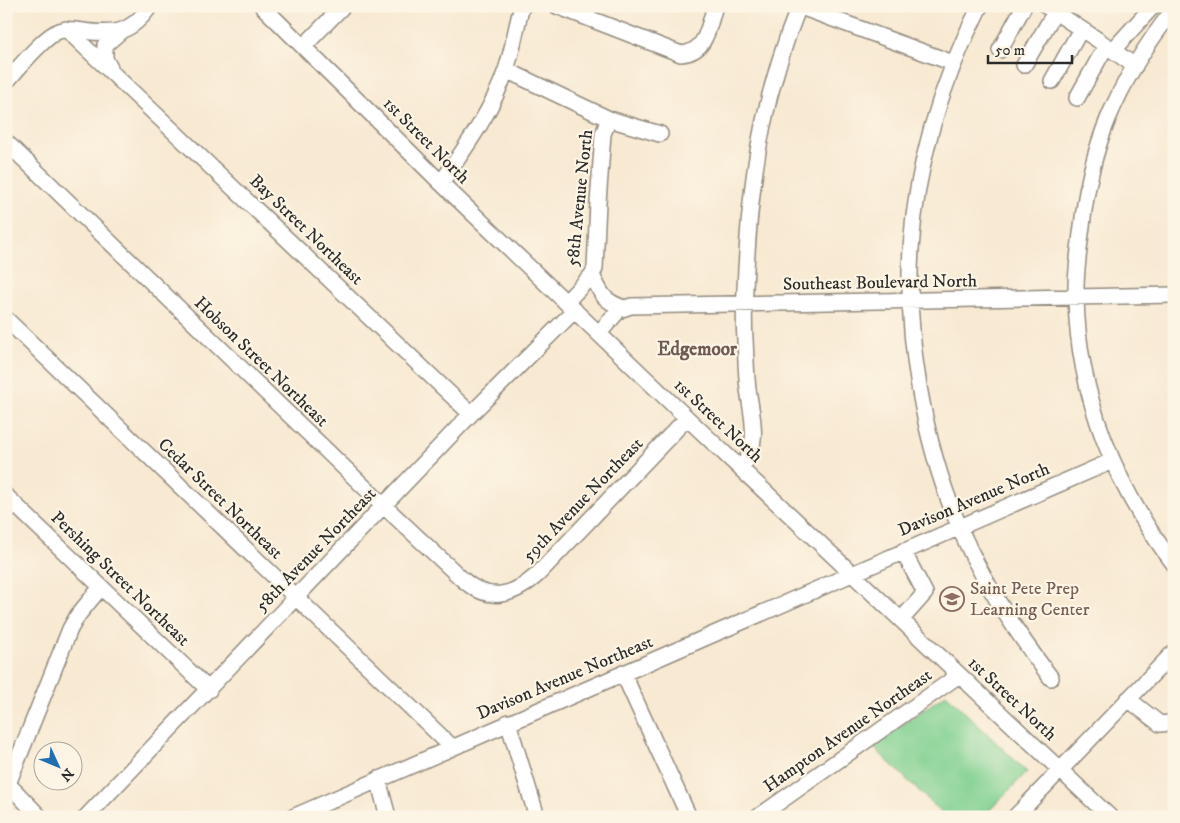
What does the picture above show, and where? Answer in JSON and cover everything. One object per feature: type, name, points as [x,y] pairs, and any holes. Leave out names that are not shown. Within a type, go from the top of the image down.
[{"type":"street","points":[[6,82],[45,41],[58,31],[66,29],[110,33],[121,31],[136,23],[150,6]]},
{"type":"street","name":"1st Street North","points":[[262,6],[441,183],[1110,817]]},
{"type":"street","points":[[304,46],[343,6]]},
{"type":"street","points":[[441,183],[482,121],[506,70],[522,6]]},
{"type":"street","points":[[556,6],[681,54],[690,53],[701,45],[715,6]]},
{"type":"street","points":[[741,468],[748,460],[752,450],[754,434],[746,362],[743,304],[749,207],[759,139],[770,93],[785,40],[799,6],[953,63]]},
{"type":"street","points":[[980,6],[953,63],[934,120],[917,198],[911,248],[914,353],[920,394],[934,452],[959,527],[995,598],[1012,626],[1051,678]]},
{"type":"street","points":[[1000,50],[1024,6]]},
{"type":"street","points":[[1077,98],[1109,48],[1153,6]]},
{"type":"street","points":[[1024,65],[1050,9],[1135,66]]},
{"type":"street","points":[[1168,10],[1143,51],[1107,120],[1094,161],[1084,212],[1076,298],[1080,348],[1087,387],[1098,424],[1112,461],[1134,506],[1174,564]]},
{"type":"street","name":"Bay Street Northeast","points":[[66,29],[471,414]]},
{"type":"street","points":[[1052,81],[1081,29]]},
{"type":"street","name":"Bay Street Northeast","points":[[114,73],[107,65],[103,52],[105,45],[121,31]]},
{"type":"street","points":[[506,70],[609,119],[660,134]]},
{"type":"street","name":"58th Avenue North","points":[[570,306],[595,268],[603,134],[609,119]]},
{"type":"street","name":"Hobson Street Northeast","points":[[6,142],[384,506],[473,588],[484,593],[498,595]]},
{"type":"street","points":[[592,275],[604,299],[611,304],[624,308]]},
{"type":"street","name":"Southeast Boulevard North","points":[[624,308],[631,306],[1174,295]]},
{"type":"street","name":"58th Avenue Northeast","points":[[86,817],[384,506],[570,306]]},
{"type":"street","points":[[599,333],[619,310],[624,308]]},
{"type":"street","name":"Cedar Street Northeast","points":[[6,319],[452,747]]},
{"type":"street","name":"59th Avenue Northeast","points":[[498,595],[512,592],[526,585],[537,575],[687,418]]},
{"type":"street","name":"Davison Avenue North","points":[[852,573],[1112,461]]},
{"type":"street","name":"Pershing Street Northeast","points":[[6,496],[209,690]]},
{"type":"street","points":[[901,620],[924,593],[903,551]]},
{"type":"street","name":"Davison Avenue Northeast","points":[[293,817],[852,573]]},
{"type":"street","points":[[40,817],[13,800],[8,784],[70,629],[78,615],[101,587]]},
{"type":"street","points":[[1015,817],[1174,652]]},
{"type":"street","points":[[623,673],[689,817]]},
{"type":"street","name":"Hampton Avenue Northeast","points":[[764,815],[959,675]]},
{"type":"street","points":[[1128,699],[1160,724],[1170,723],[1174,719]]},
{"type":"street","points":[[508,722],[537,817]]},
{"type":"street","points":[[378,779],[388,817]]},
{"type":"green space","points":[[946,694],[1027,772],[983,817],[946,817],[872,746]]},
{"type":"place","name":"Saint Pete Prep Learning Center","points":[[952,599]]},
{"type":"district","name":"Edgemoor","points":[[697,349]]}]
